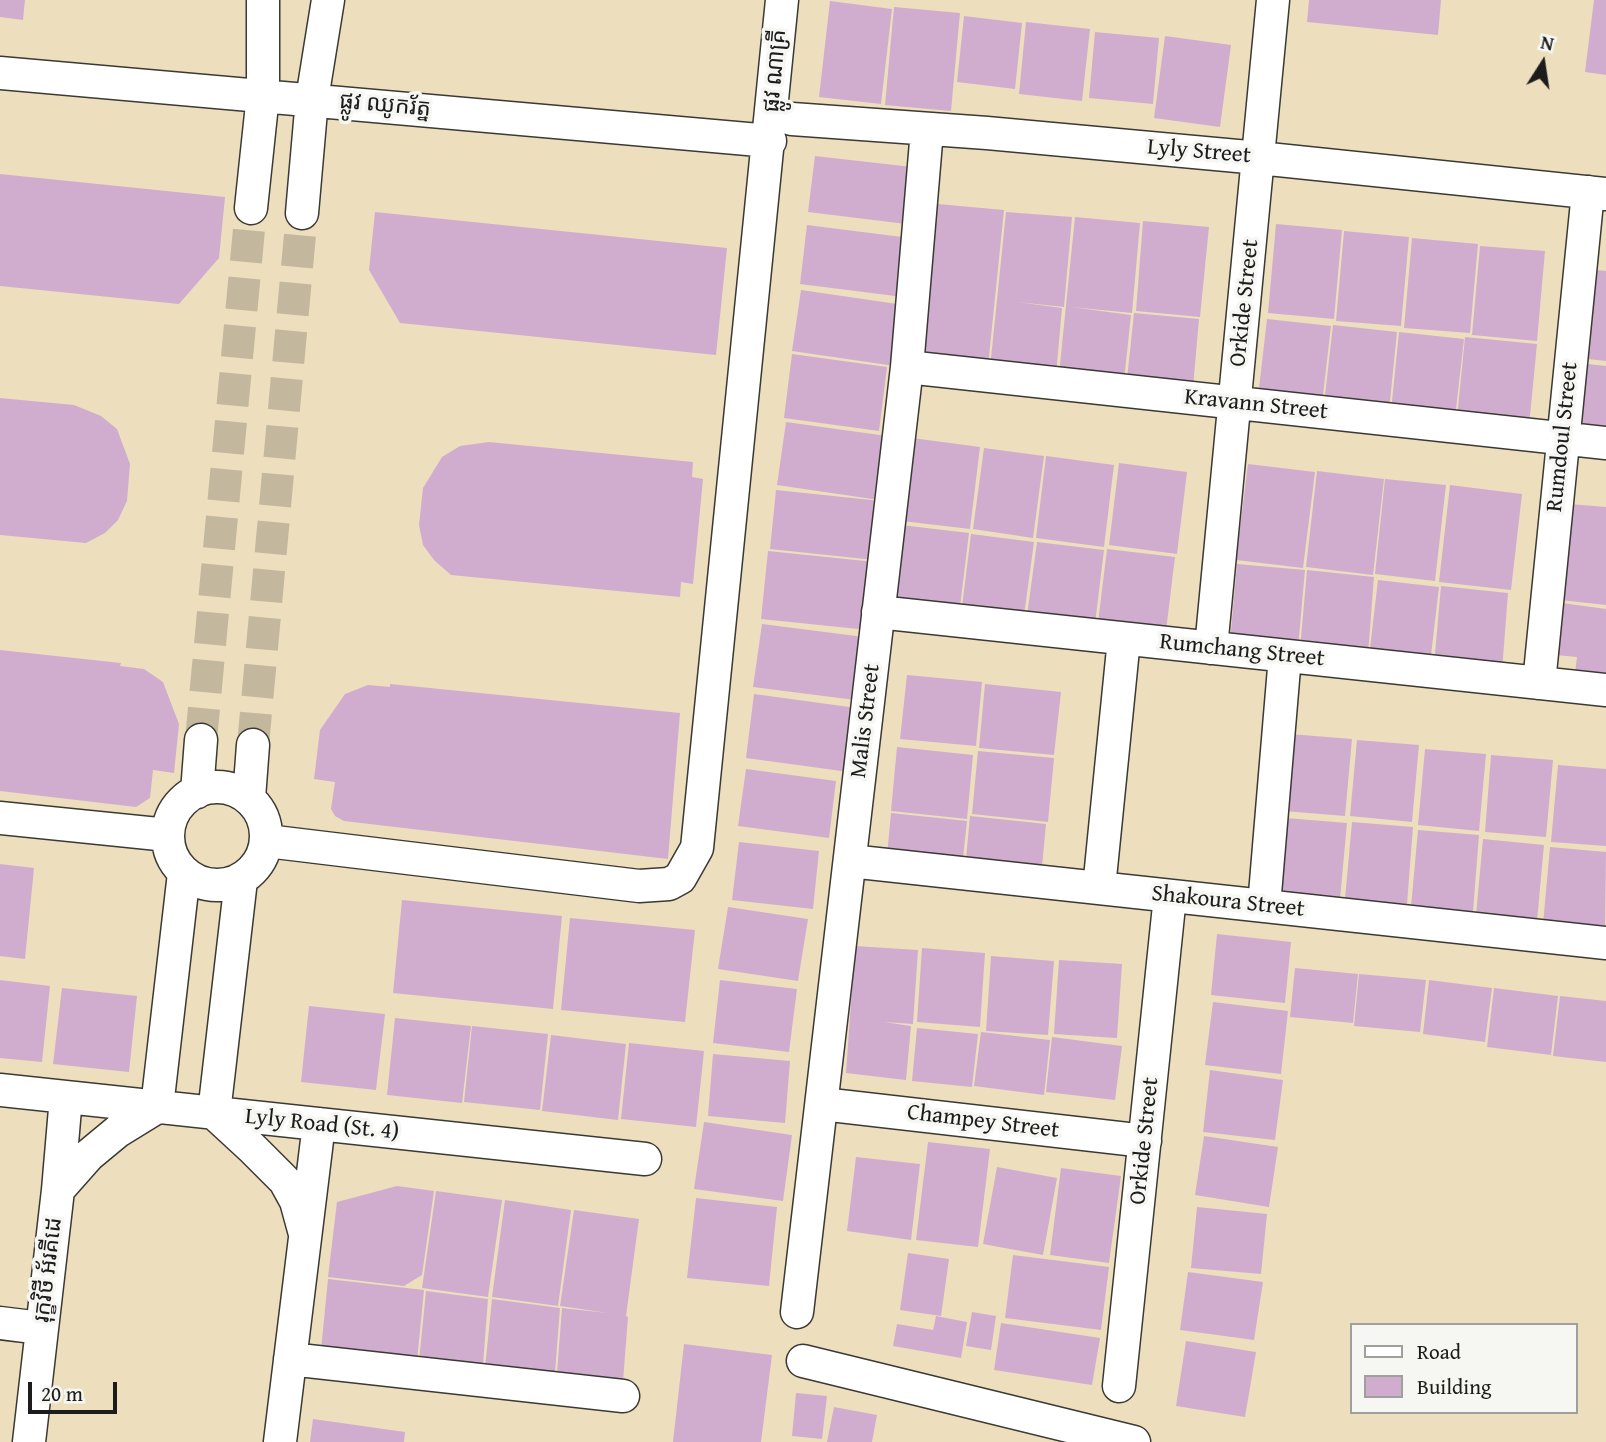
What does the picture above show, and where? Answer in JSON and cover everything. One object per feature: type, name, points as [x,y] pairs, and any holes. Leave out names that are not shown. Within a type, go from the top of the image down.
[{"type":"street","points":[[251,208],[263,95],[264,0]]},
{"type":"street","points":[[302,213],[312,99],[328,0]]},
{"type":"street","name":"ផ្លូវ ណាគ្រី","points":[[267,841],[639,886],[669,884],[680,878],[697,848],[770,141],[782,0]]},
{"type":"street","name":"Orkide Street","points":[[1211,648],[1273,0]]},
{"type":"street","name":"ផ្លូវ ឈូករ័ត្ន","points":[[0,73],[770,141]]},
{"type":"street","name":"Lyly Street","points":[[792,119],[987,133],[1259,158],[1597,193]]},
{"type":"street","name":"Malis Street","points":[[797,1312],[907,367],[927,130]]},
{"type":"street","name":"Rumdoul Street","points":[[1539,683],[1563,438],[1597,193]]},
{"type":"street","name":"Kravann Street","points":[[907,367],[1606,443]]},
{"type":"street","name":"Rumchang Street","points":[[878,612],[1606,690]]},
{"type":"street","points":[[1099,888],[1124,639]]},
{"type":"street","points":[[1264,906],[1285,656]]},
{"type":"street","points":[[197,792],[201,740]]},
{"type":"street","points":[[249,798],[253,745]]},
{"type":"street","points":[[219,787],[235,790],[249,798],[260,810],[266,825],[267,841],[254,870],[241,880],[226,885],[209,885],[184,873],[171,856],[169,823],[176,808],[187,796],[219,787]]},
{"type":"street","points":[[0,818],[168,835]]},
{"type":"street","name":"Shakoura Street","points":[[850,861],[1606,943]]},
{"type":"street","points":[[58,1190],[89,1155],[118,1131],[157,1107],[184,873]]},
{"type":"street","points":[[241,880],[214,1113],[285,1181],[296,1200],[305,1234]]},
{"type":"street","name":"Orkide Street","points":[[1119,1386],[1170,895]]},
{"type":"street","name":"Lyly Road (St. 4)","points":[[0,1090],[645,1159]]},
{"type":"street","name":"រុក្ខវិថី អ័រគីដេ","points":[[29,1442],[66,1097]]},
{"type":"street","name":"Champey Street","points":[[822,1104],[1145,1141]]},
{"type":"street","points":[[280,1442],[319,1124]]},
{"type":"street","points":[[0,1323],[41,1328]]},
{"type":"street","points":[[290,1359],[623,1396]]},
{"type":"street","points":[[803,1361],[1134,1442]]},
{"type":"building","points":[[0,0],[25,0],[23,20],[0,17]]},
{"type":"building","points":[[1309,0],[1441,0],[1438,35],[1307,22]]},
{"type":"building","points":[[1594,0],[1606,0],[1606,75],[1585,72]]},
{"type":"building","points":[[830,1],[892,9],[881,104],[819,97]]},
{"type":"building","points":[[894,7],[960,13],[951,111],[885,105]]},
{"type":"building","points":[[964,16],[1022,23],[1015,89],[957,82]]},
{"type":"building","points":[[1026,22],[1090,29],[1082,101],[1019,94]]},
{"type":"building","points":[[1095,32],[1159,38],[1153,104],[1089,98]]},
{"type":"building","points":[[1165,36],[1231,45],[1220,127],[1154,118]]},
{"type":"building","points":[[815,156],[912,167],[906,224],[808,212]]},
{"type":"building","points":[[0,174],[225,197],[219,258],[179,304],[0,286]]},
{"type":"building","points":[[938,204],[1004,210],[988,366],[923,360]]},
{"type":"building","points":[[375,212],[727,248],[716,355],[400,323],[369,270]]},
{"type":"building","points":[[1006,212],[1072,217],[1064,307],[1017,302],[1062,308],[1056,375],[990,368]]},
{"type":"building","points":[[1075,217],[1140,223],[1132,313],[1071,307],[1131,315],[1124,381],[1059,374]]},
{"type":"building","points":[[1143,221],[1209,227],[1200,317],[1136,311]]},
{"type":"building","points":[[1276,224],[1342,230],[1334,319],[1268,313]]},
{"type":"building","points":[[807,225],[910,238],[903,297],[800,284]]},
{"type":"building","points":[[1344,231],[1409,237],[1401,326],[1336,321]]},
{"type":"building","points":[[1412,238],[1478,244],[1470,333],[1404,328]]},
{"type":"building","points":[[1480,246],[1545,251],[1537,341],[1472,335]]},
{"type":"building","points":[[1596,270],[1606,271],[1606,361],[1588,359]]},
{"type":"building","points":[[801,290],[904,305],[895,366],[792,351]]},
{"type":"building","points":[[1134,313],[1199,319],[1193,387],[1127,379]]},
{"type":"building","points":[[1267,319],[1331,326],[1322,404],[1258,397]]},
{"type":"building","points":[[1333,325],[1397,332],[1389,411],[1324,404]]},
{"type":"building","points":[[1399,332],[1464,339],[1455,418],[1391,411]]},
{"type":"building","points":[[1465,337],[1537,344],[1529,426],[1457,418]]},
{"type":"building","points":[[792,354],[887,367],[879,431],[784,418]]},
{"type":"building","points":[[1588,364],[1606,366],[1606,438],[1580,434]]},
{"type":"building","points":[[0,398],[74,405],[101,416],[117,429],[130,464],[127,501],[118,520],[105,533],[86,543],[0,535]]},
{"type":"building","points":[[786,422],[887,436],[879,500],[777,485]]},
{"type":"building","points":[[912,438],[980,447],[970,529],[902,521]]},
{"type":"building","points":[[489,442],[693,462],[692,477],[703,479],[693,584],[681,582],[680,597],[451,575],[434,560],[423,545],[419,525],[423,488],[442,457],[460,446]]},
{"type":"building","points":[[984,448],[1044,456],[1033,538],[973,529]]},
{"type":"building","points":[[1046,456],[1114,465],[1104,547],[1036,538]]},
{"type":"building","points":[[1119,463],[1187,472],[1177,554],[1109,545]]},
{"type":"building","points":[[1248,464],[1315,472],[1303,568],[1236,560]]},
{"type":"building","points":[[1317,471],[1384,479],[1373,575],[1306,567]]},
{"type":"building","points":[[1385,479],[1446,485],[1435,581],[1375,574]]},
{"type":"building","points":[[1450,485],[1522,494],[1511,590],[1439,582]]},
{"type":"building","points":[[776,490],[881,501],[874,560],[770,549]]},
{"type":"building","points":[[1569,504],[1606,507],[1606,605],[1560,600]]},
{"type":"building","points":[[901,525],[969,533],[959,615],[891,607]]},
{"type":"building","points":[[971,534],[1034,542],[1023,623],[961,615]]},
{"type":"building","points":[[1037,542],[1104,550],[1094,632],[1026,623]]},
{"type":"building","points":[[1107,549],[1175,557],[1165,639],[1097,631]]},
{"type":"building","points":[[768,551],[875,562],[868,630],[761,619]]},
{"type":"building","points":[[1237,564],[1305,570],[1298,648],[1230,642]]},
{"type":"building","points":[[1307,570],[1374,577],[1368,655],[1300,649]]},
{"type":"building","points":[[1378,580],[1439,587],[1430,664],[1369,657]]},
{"type":"building","points":[[1441,586],[1508,593],[1502,671],[1434,665]]},
{"type":"building","points":[[1562,603],[1606,609],[1606,686],[1574,681],[1577,657],[1555,655]]},
{"type":"building","points":[[762,624],[864,637],[855,700],[753,687]]},
{"type":"building","points":[[0,650],[121,663],[120,666],[144,669],[163,682],[179,724],[174,773],[153,770],[150,798],[136,807],[0,791]]},
{"type":"building","points":[[907,675],[982,682],[976,746],[900,739]]},
{"type":"building","points":[[390,684],[680,713],[668,859],[344,821],[335,816],[331,809],[335,782],[314,779],[320,730],[345,694],[368,685],[390,687]]},
{"type":"building","points":[[985,684],[1061,692],[1054,755],[979,748]]},
{"type":"building","points":[[754,694],[857,708],[849,772],[746,758]]},
{"type":"building","points":[[1290,734],[1352,739],[1345,816],[1284,811]]},
{"type":"building","points":[[1357,740],[1419,745],[1412,822],[1350,816]]},
{"type":"building","points":[[897,747],[973,755],[967,819],[891,811]]},
{"type":"building","points":[[1425,749],[1486,754],[1479,831],[1418,825]]},
{"type":"building","points":[[978,751],[1054,758],[1048,822],[972,814]]},
{"type":"building","points":[[1491,755],[1553,760],[1546,837],[1485,832]]},
{"type":"building","points":[[1558,765],[1606,769],[1606,846],[1551,842]]},
{"type":"building","points":[[746,769],[836,781],[829,838],[738,826]]},
{"type":"building","points":[[891,813],[967,821],[960,885],[885,877]]},
{"type":"building","points":[[970,816],[1046,824],[1040,888],[964,880]]},
{"type":"building","points":[[1286,818],[1347,823],[1340,899],[1279,894]]},
{"type":"building","points":[[1352,822],[1413,827],[1407,904],[1345,899]]},
{"type":"building","points":[[1418,830],[1479,835],[1473,912],[1411,907]]},
{"type":"building","points":[[1483,839],[1544,845],[1537,921],[1476,915]]},
{"type":"building","points":[[739,842],[819,851],[813,909],[732,900]]},
{"type":"building","points":[[1550,847],[1606,852],[1605,930],[1543,924]]},
{"type":"building","points":[[0,864],[34,868],[25,959],[0,956]]},
{"type":"building","points":[[402,900],[562,916],[553,1009],[393,993]]},
{"type":"building","points":[[728,907],[808,919],[798,981],[718,969]]},
{"type":"building","points":[[570,918],[695,930],[685,1022],[561,1010]]},
{"type":"building","points":[[1217,934],[1291,942],[1285,1003],[1211,995]]},
{"type":"building","points":[[855,946],[918,950],[913,1024],[884,1022],[911,1026],[906,1080],[846,1073]]},
{"type":"building","points":[[922,948],[985,953],[980,1027],[917,1022]]},
{"type":"building","points":[[991,956],[1054,961],[1048,1035],[986,1031]]},
{"type":"building","points":[[1059,960],[1122,964],[1117,1038],[1054,1034]]},
{"type":"building","points":[[1295,968],[1358,974],[1353,1023],[1290,1017]]},
{"type":"building","points":[[1359,974],[1426,980],[1420,1032],[1354,1026]]},
{"type":"building","points":[[0,980],[50,986],[42,1062],[0,1058]]},
{"type":"building","points":[[720,980],[797,989],[789,1052],[713,1043]]},
{"type":"building","points":[[1429,980],[1492,988],[1485,1042],[1423,1034]]},
{"type":"building","points":[[62,988],[137,996],[129,1072],[53,1064]]},
{"type":"building","points":[[1494,988],[1558,996],[1551,1055],[1487,1047]]},
{"type":"building","points":[[1560,996],[1606,1001],[1606,1062],[1553,1056]]},
{"type":"building","points":[[1213,1002],[1288,1011],[1281,1074],[1205,1065]]},
{"type":"building","points":[[309,1006],[385,1014],[376,1090],[301,1082]]},
{"type":"building","points":[[395,1018],[471,1026],[462,1103],[387,1095]]},
{"type":"building","points":[[472,1026],[548,1034],[540,1110],[464,1102]]},
{"type":"building","points":[[917,1028],[978,1034],[972,1087],[912,1081]]},
{"type":"building","points":[[981,1032],[1050,1040],[1044,1095],[974,1086]]},
{"type":"building","points":[[551,1035],[626,1044],[618,1120],[542,1111]]},
{"type":"building","points":[[1052,1037],[1122,1046],[1115,1100],[1046,1092]]},
{"type":"building","points":[[629,1043],[704,1051],[696,1127],[621,1119]]},
{"type":"building","points":[[713,1054],[790,1061],[785,1123],[708,1116]]},
{"type":"building","points":[[1210,1070],[1283,1080],[1275,1140],[1203,1132]]},
{"type":"building","points":[[704,1122],[792,1135],[783,1201],[694,1189]]},
{"type":"building","points":[[1204,1136],[1278,1147],[1269,1207],[1195,1195]]},
{"type":"building","points":[[928,1142],[990,1149],[978,1247],[916,1240]]},
{"type":"building","points":[[856,1157],[920,1164],[911,1240],[847,1231]]},
{"type":"building","points":[[997,1167],[1057,1178],[1043,1255],[983,1244]]},
{"type":"building","points":[[1061,1168],[1121,1176],[1109,1263],[1050,1255]]},
{"type":"building","points":[[397,1186],[434,1191],[422,1275],[404,1286],[328,1277],[337,1202]]},
{"type":"building","points":[[436,1191],[502,1200],[488,1297],[422,1288]]},
{"type":"building","points":[[696,1198],[777,1207],[769,1286],[687,1278]]},
{"type":"building","points":[[505,1200],[571,1210],[558,1306],[492,1297]]},
{"type":"building","points":[[1197,1207],[1267,1214],[1261,1274],[1191,1268]]},
{"type":"building","points":[[574,1210],[639,1219],[626,1316],[622,1394],[556,1386],[562,1308],[608,1313],[560,1306]]},
{"type":"building","points":[[908,1253],[949,1259],[941,1316],[900,1310]]},
{"type":"building","points":[[1013,1255],[1109,1267],[1101,1330],[1005,1318]]},
{"type":"building","points":[[1188,1272],[1263,1282],[1254,1340],[1180,1330]]},
{"type":"building","points":[[328,1279],[424,1290],[416,1371],[320,1360]]},
{"type":"building","points":[[426,1291],[488,1299],[482,1378],[418,1371]]},
{"type":"building","points":[[492,1299],[560,1308],[554,1386],[484,1378]]},
{"type":"building","points":[[972,1312],[996,1316],[991,1350],[966,1346]]},
{"type":"building","points":[[936,1316],[967,1322],[961,1358],[893,1346],[897,1324],[933,1330]]},
{"type":"building","points":[[1001,1323],[1100,1338],[1092,1385],[994,1370]]},
{"type":"building","points":[[1186,1341],[1256,1352],[1245,1417],[1176,1406]]},
{"type":"building","points":[[684,1344],[772,1355],[761,1442],[673,1442]]},
{"type":"building","points":[[796,1393],[827,1396],[822,1439],[792,1436]]},
{"type":"building","points":[[834,1407],[877,1415],[872,1442],[827,1442]]},
{"type":"building","points":[[313,1419],[405,1432],[404,1442],[310,1442]]},
{"type":"tunnel","points":[[201,740],[251,208]]},
{"type":"tunnel","points":[[253,745],[302,213]]}]
